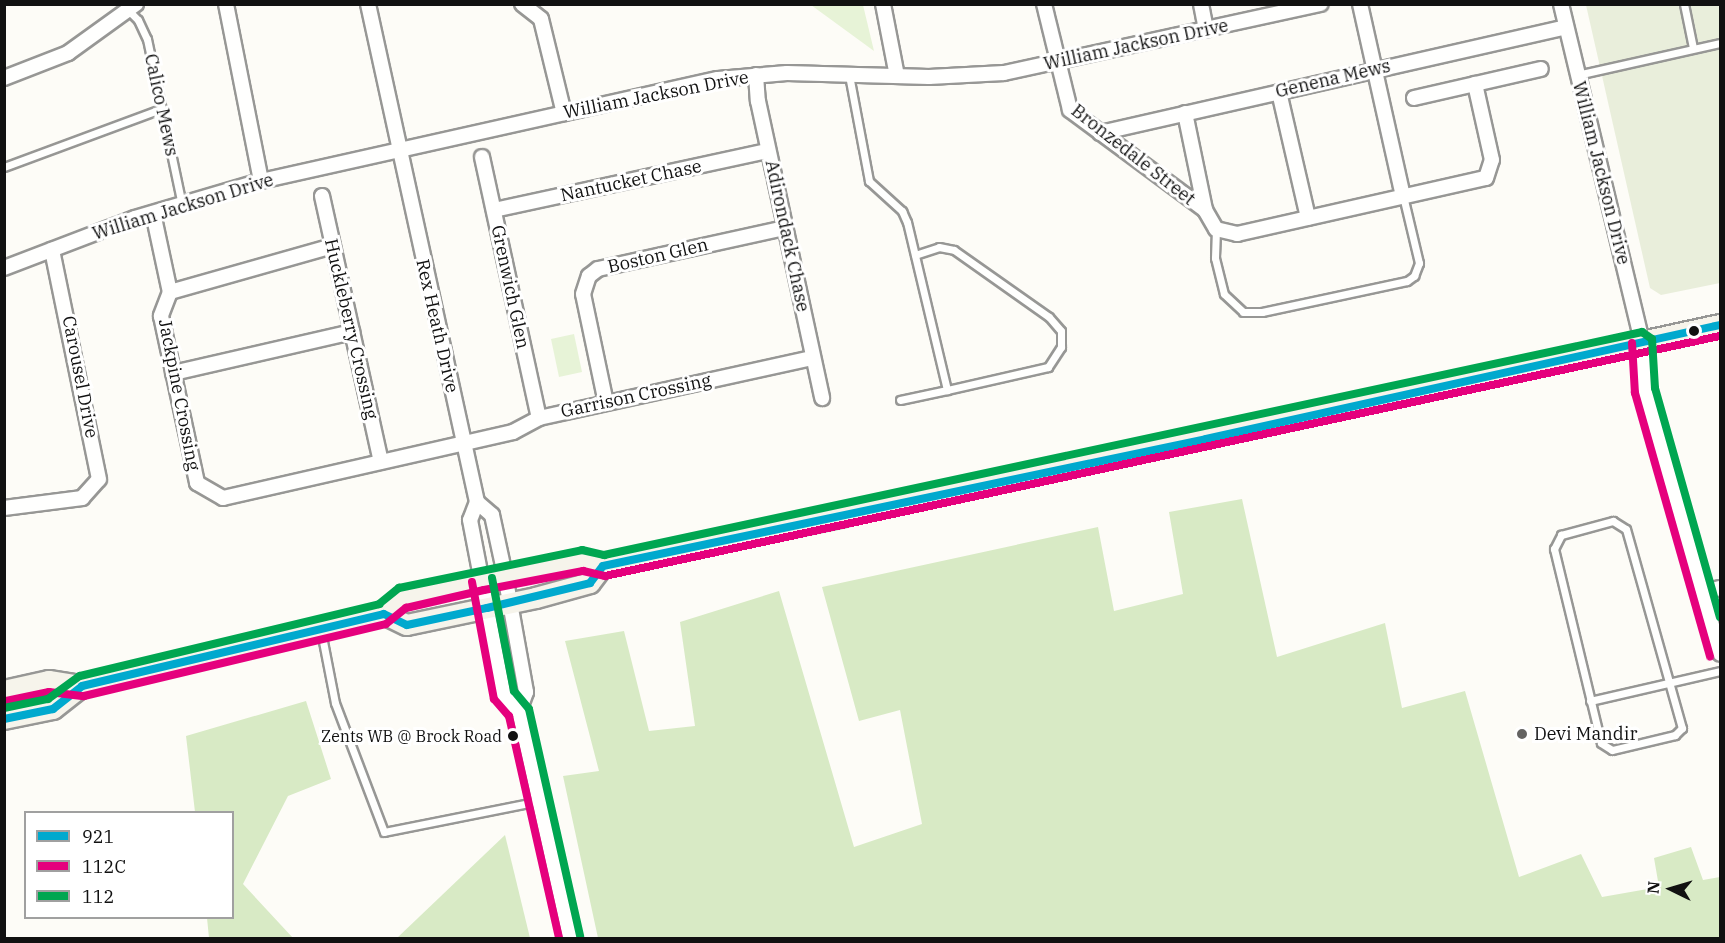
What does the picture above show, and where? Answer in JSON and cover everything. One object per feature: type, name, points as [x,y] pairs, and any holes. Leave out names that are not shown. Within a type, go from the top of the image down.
[{"type":"main road","points":[[4,691],[50,681],[82,686],[384,614],[401,598],[482,580],[584,560],[603,566],[1206,439],[1720,325]]},
{"type":"main road","points":[[384,614],[407,625],[487,609],[590,583],[603,566]]},
{"type":"main road","points":[[4,719],[53,709],[82,686]]},
{"type":"street","points":[[226,4],[261,181]]},
{"type":"street","name":"Rex Heath Drive","points":[[368,4],[398,150],[477,502],[470,520],[504,696],[519,711],[526,692],[511,603],[492,515],[477,502]]},
{"type":"street","points":[[522,4],[541,18],[564,113]]},
{"type":"street","points":[[883,4],[897,76]]},
{"type":"street","name":"Bronzedale Street","points":[[1044,4],[1070,110],[1205,210]]},
{"type":"street","points":[[1201,4],[1206,30]]},
{"type":"street","name":"William Jackson Drive","points":[[4,268],[153,213],[261,181],[718,79],[756,75],[897,76],[1004,73],[1321,4]]},
{"type":"street","points":[[1360,4],[1403,196]]},
{"type":"street","name":"William Jackson Drive","points":[[1562,4],[1576,75],[1642,342],[1645,390],[1720,654]]},
{"type":"street","points":[[4,78],[68,53],[132,7]]},
{"type":"street","name":"Genena Mews","points":[[1100,133],[1566,27]]},
{"type":"street","points":[[1414,98],[1540,69]]},
{"type":"street","name":"Adirondack Chase","points":[[756,75],[768,151],[822,398]]},
{"type":"street","points":[[1185,113],[1205,210],[1216,229],[1236,234],[1486,178],[1492,160],[1475,84]]},
{"type":"street","points":[[1279,92],[1308,218]]},
{"type":"street","name":"Nantucket Chase","points":[[494,210],[768,151]]},
{"type":"street","name":"Grenwich Glen","points":[[482,157],[539,418]]},
{"type":"street","name":"Huckleberry Crossing","points":[[322,196],[381,462]]},
{"type":"street","name":"Jackpine Crossing","points":[[153,213],[170,292],[161,316],[197,483],[209,493],[223,498],[463,444]]},
{"type":"street","name":"Boston Glen","points":[[606,403],[583,294],[589,276],[598,269],[785,228]]},
{"type":"street","points":[[170,292],[333,246]]},
{"type":"street","name":"Carousel Drive","points":[[4,508],[82,498],[99,479],[52,250]]},
{"type":"street","points":[[173,373],[352,332]]},
{"type":"street","name":"Garrison Crossing","points":[[463,444],[520,430],[539,418],[813,358]]},
{"type":"street","points":[[1704,592],[1720,588]]},
{"type":"street","points":[[519,711],[570,939]]},
{"type":"lane","points":[[1684,4],[1693,48]]},
{"type":"lane","name":"Calico Mews","points":[[132,7],[147,39],[182,205]]},
{"type":"lane","points":[[1576,75],[1720,43]]},
{"type":"lane","points":[[849,75],[869,181],[902,211],[915,255],[947,390]]},
{"type":"lane","points":[[4,167],[161,109]]},
{"type":"lane","points":[[1216,229],[1215,258],[1224,294],[1243,312],[1262,312],[1407,281],[1414,276],[1419,263],[1403,196]]},
{"type":"lane","points":[[900,400],[1048,368],[1061,347],[1061,331],[1048,317],[954,250],[939,247],[915,255]]},
{"type":"lane","points":[[1613,521],[1626,529],[1682,728],[1675,735],[1612,750],[1601,743],[1590,701],[1554,549],[1561,535],[1613,521]]},
{"type":"lane","points":[[321,629],[334,703],[384,832],[539,801]]},
{"type":"lane","points":[[1590,701],[1720,671]]},
{"type":"green space","points":[[811,5],[863,5],[874,51]]},
{"type":"green space","points":[[1586,5],[1720,5],[1720,283],[1661,295],[1650,288]]},
{"type":"green space","points":[[574,334],[582,372],[559,377],[551,339]]},
{"type":"green space","points":[[1242,499],[1277,657],[1385,623],[1402,708],[1465,691],[1519,877],[1581,854],[1602,897],[1659,887],[1654,858],[1691,847],[1703,880],[1720,877],[1720,938],[598,938],[563,776],[599,771],[565,641],[624,631],[649,731],[695,726],[680,622],[779,591],[854,847],[922,824],[900,710],[859,721],[822,587],[1098,527],[1114,611],[1183,594],[1169,512]]},
{"type":"green space","points":[[306,701],[331,779],[288,796],[243,884],[293,938],[209,938],[207,919],[234,919],[234,811],[195,811],[186,736]]},
{"type":"green space","points":[[505,835],[530,938],[397,938]]},
{"type":"transit line","name":"921","points":[[4,719],[53,709],[82,686],[384,614],[407,625],[487,608],[590,583],[603,566],[1206,439],[1720,325]]},
{"type":"transit line","name":"112","points":[[4,708],[48,699],[80,676],[379,604],[399,588],[582,550],[604,555],[1642,332],[1652,339],[1655,388],[1720,617]]},
{"type":"transit line","name":"112C","points":[[6,701],[49,692],[84,696],[386,624],[406,608],[484,590],[583,571],[605,576],[1720,336]]},
{"type":"transit line","name":"112C","points":[[1632,343],[1635,393],[1710,657]]},
{"type":"transit line","name":"112","points":[[492,578],[514,691],[529,709],[580,936]]},
{"type":"transit line","name":"112C","points":[[472,582],[494,699],[509,716],[559,938]]},
{"type":"place","name":"Devi Mandir","points":[[1522,734]]},
{"type":"place","name":"Zents WB @ Brock Road","points":[[513,736]]}]
